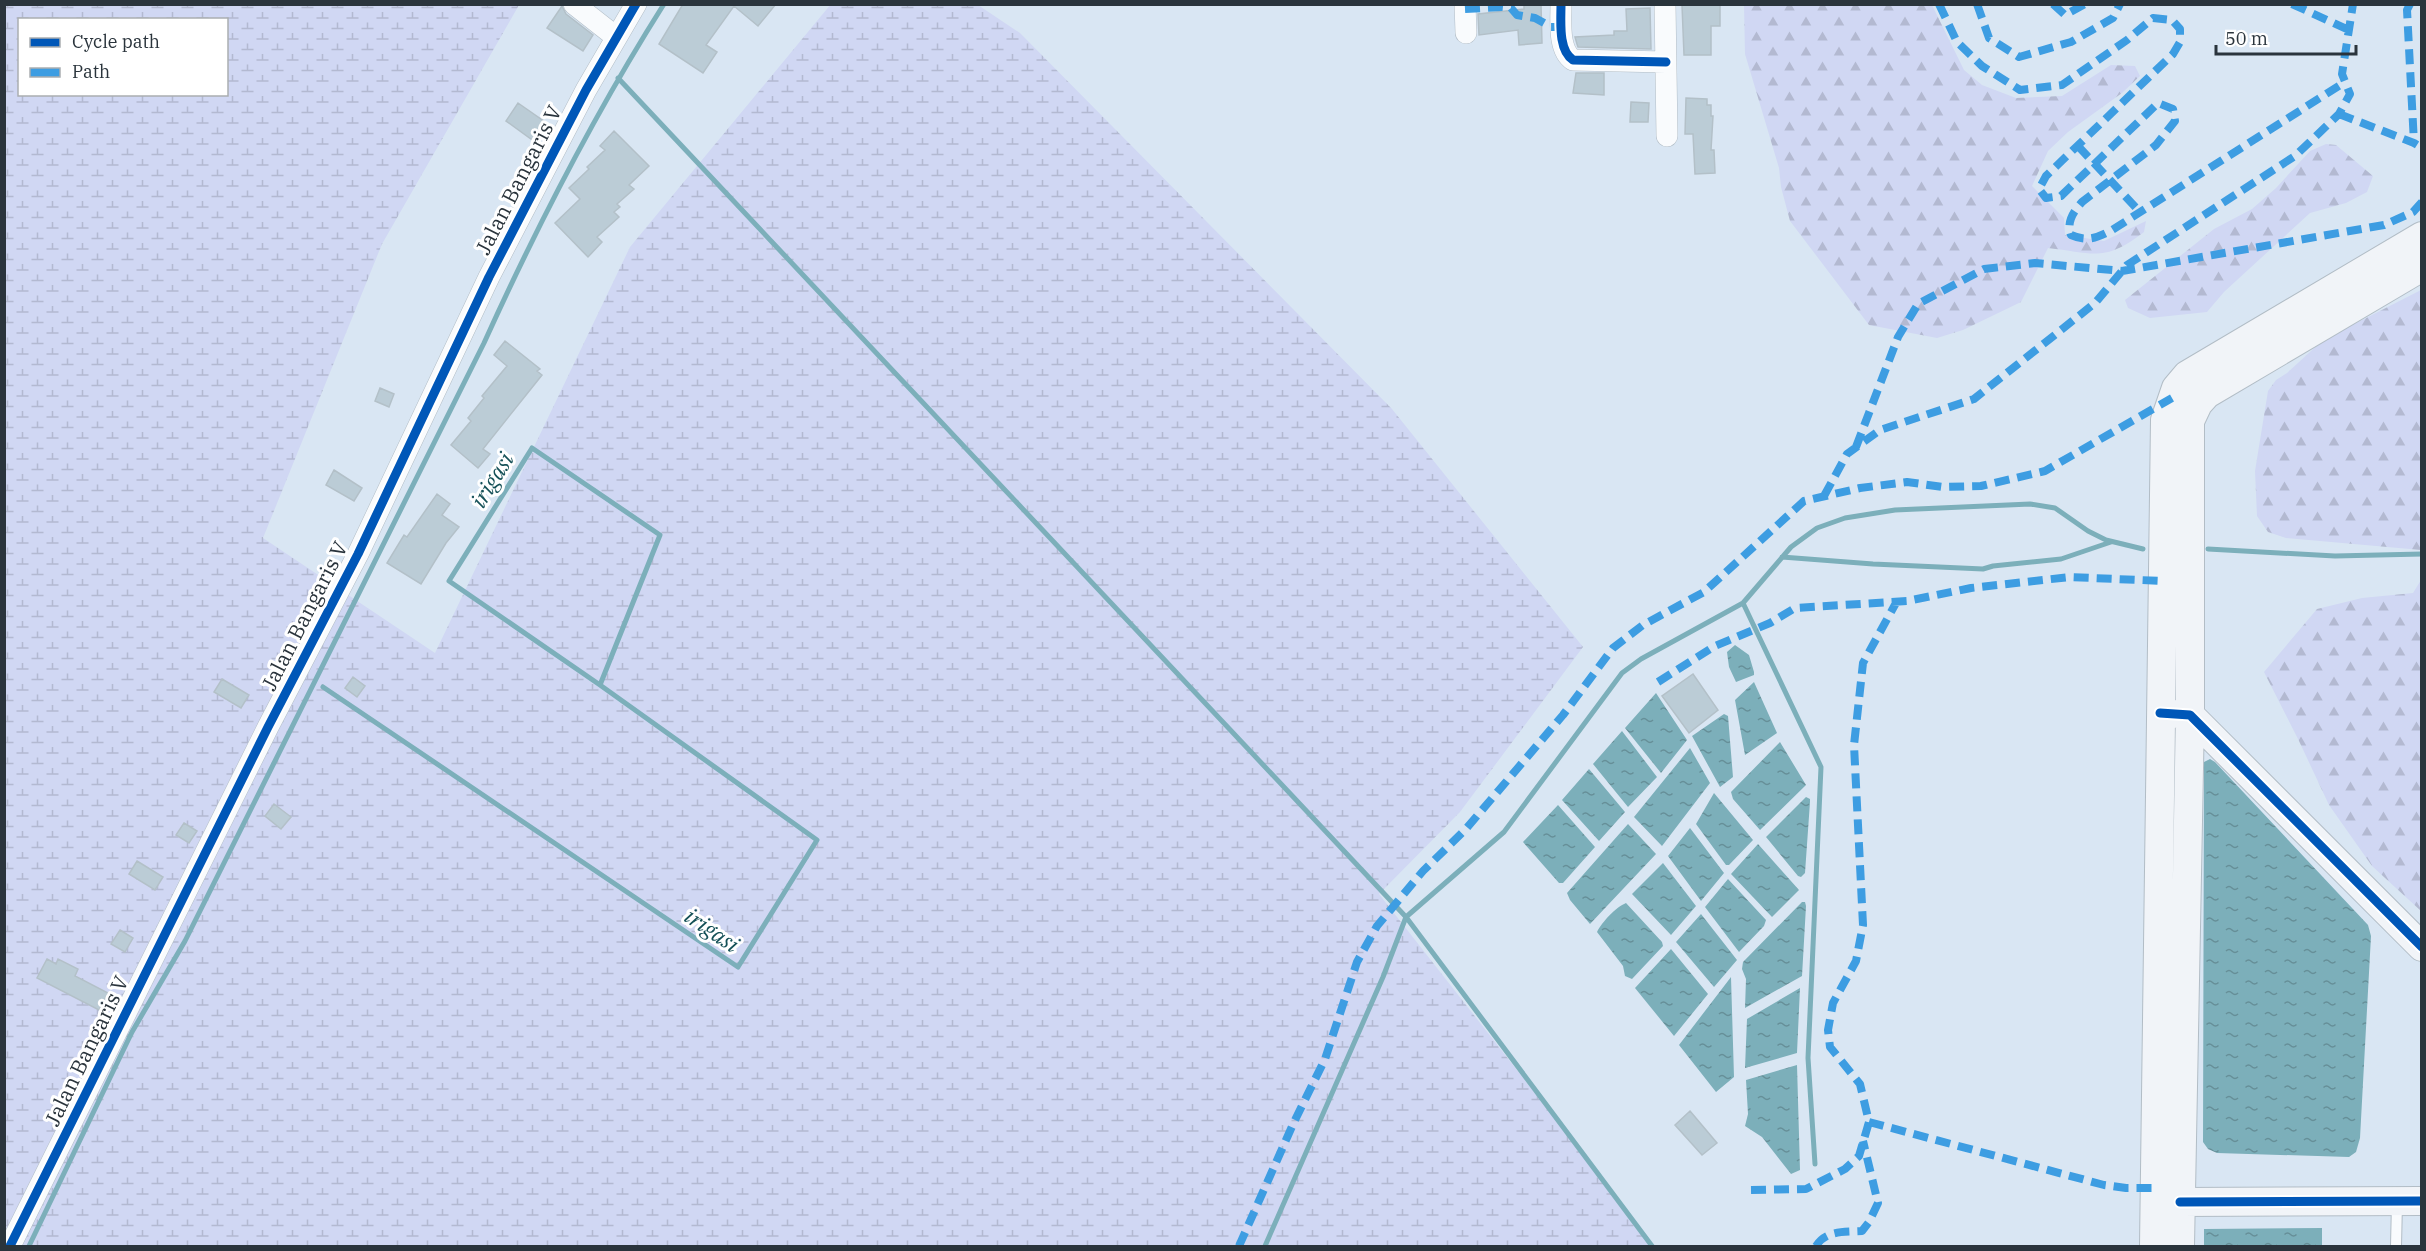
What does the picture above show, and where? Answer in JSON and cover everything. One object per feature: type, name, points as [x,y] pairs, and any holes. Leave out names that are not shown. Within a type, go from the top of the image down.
[{"type":"main road","points":[[2177,543],[2165,420],[2176,388],[2187,375],[2421,236]]},
{"type":"main road","points":[[2154,1246],[2160,713],[2176,581],[2177,543],[2190,421],[2198,404],[2207,394],[2421,267]]},
{"type":"main road","points":[[2176,581],[2190,715],[2180,1246]]},
{"type":"main road","points":[[2160,713],[2190,715],[2421,947]]},
{"type":"main road","points":[[2180,1202],[2409,1201]]},
{"type":"street","points":[[574,4],[616,37]]},
{"type":"street","name":"Jalan Bangaris V","points":[[10,1246],[268,727],[358,554],[489,277],[616,37],[636,4]]},
{"type":"street","points":[[1465,4],[1466,33]]},
{"type":"street","points":[[1561,4],[1564,48],[1566,56],[1573,60],[1666,62]]},
{"type":"street","points":[[1665,4],[1667,136]]},
{"type":"lane","points":[[2396,1246],[2409,1201]]},
{"type":"green space","points":[[831,4],[978,5],[1020,33],[1392,409],[1583,647],[1460,812],[1379,894],[1655,1246],[5,1246],[5,5],[519,5],[382,244],[263,538],[435,653],[630,247]]},
{"type":"green space","points":[[1744,5],[1932,5],[1964,70],[1982,85],[2016,98],[2062,96],[2111,65],[2135,66],[2140,76],[2122,93],[2068,132],[2048,151],[2032,186],[2064,218],[2065,235],[2104,241],[2146,221],[2144,232],[2130,242],[2108,252],[2088,253],[2048,248],[2021,302],[1963,330],[1937,338],[1869,325],[1790,221],[1781,187],[1779,168],[1745,54]]},
{"type":"green space","points":[[2326,144],[2336,145],[2373,176],[2367,192],[2346,203],[2310,213],[2224,292],[2207,312],[2150,318],[2128,308],[2125,300],[2214,229],[2252,209],[2276,188],[2310,151]]},
{"type":"green space","points":[[2421,290],[2421,550],[2286,538],[2268,532],[2257,516],[2255,471],[2268,391],[2276,380],[2323,340]]},
{"type":"green space","points":[[2421,580],[2421,911],[2372,866],[2329,805],[2264,672],[2317,609],[2362,598],[2413,593]]},
{"type":"water","points":[[1735,645],[1749,655],[1754,672],[1754,675],[1736,682],[1729,667],[1727,652]]},
{"type":"water","points":[[1754,682],[1777,733],[1745,755],[1735,700]]},
{"type":"water","points":[[1656,693],[1687,740],[1661,773],[1625,728]]},
{"type":"water","points":[[1724,714],[1728,716],[1733,777],[1720,787],[1692,736]]},
{"type":"water","points":[[1622,731],[1657,777],[1628,807],[1593,764]]},
{"type":"water","points":[[1780,742],[1806,785],[1760,830],[1733,799],[1731,792]]},
{"type":"water","points":[[1690,748],[1710,783],[1662,846],[1634,817]]},
{"type":"water","points":[[2210,759],[2368,925],[2371,936],[2360,1138],[2356,1152],[2349,1157],[2217,1153],[2208,1149],[2203,1142],[2204,762]]},
{"type":"water","points":[[1589,769],[1625,812],[1599,841],[1562,800]]},
{"type":"water","points":[[1714,793],[1753,840],[1729,865],[1726,865],[1696,824]]},
{"type":"water","points":[[1806,797],[1810,799],[1810,802],[1805,873],[1801,877],[1766,837]]},
{"type":"water","points":[[1558,805],[1595,847],[1563,883],[1559,883],[1523,842]]},
{"type":"water","points":[[1628,824],[1656,854],[1590,924],[1567,893]]},
{"type":"water","points":[[1690,828],[1724,873],[1701,901],[1668,856]]},
{"type":"water","points":[[1758,844],[1799,890],[1772,917],[1731,874]]},
{"type":"water","points":[[1663,863],[1696,906],[1671,935],[1632,894]]},
{"type":"water","points":[[1728,879],[1766,920],[1764,926],[1739,952],[1705,907]]},
{"type":"water","points":[[1802,902],[1805,902],[1806,906],[1802,976],[1745,1008],[1746,979],[1742,969],[1743,962]]},
{"type":"water","points":[[1626,903],[1662,942],[1663,946],[1632,979],[1625,976],[1623,966],[1597,932],[1610,915]]},
{"type":"water","points":[[1701,914],[1737,960],[1714,987],[1676,942]]},
{"type":"water","points":[[1671,949],[1708,994],[1674,1036],[1635,988]]},
{"type":"water","points":[[1731,977],[1734,1077],[1716,1092],[1679,1045]]},
{"type":"water","points":[[1800,988],[1797,1053],[1745,1068],[1747,1019]]},
{"type":"water","points":[[1797,1065],[1800,1170],[1791,1174],[1762,1137],[1745,1126],[1748,1114],[1746,1080]]},
{"type":"water","points":[[2322,1228],[2322,1246],[2204,1246],[2204,1229]]},
{"type":"building","points":[[683,4],[776,4],[758,26],[734,6],[706,45],[717,52],[703,73],[659,44]]},
{"type":"building","points":[[1524,4],[1541,4],[1542,43],[1519,45],[1518,30],[1479,35],[1478,14],[1524,9]]},
{"type":"building","points":[[1720,4],[1720,26],[1711,26],[1711,55],[1684,55],[1682,5]]},
{"type":"building","points":[[562,6],[566,14],[593,35],[583,51],[547,28]]},
{"type":"building","points":[[1650,8],[1651,49],[1578,47],[1575,37],[1614,35],[1614,31],[1627,31],[1626,9]]},
{"type":"building","points":[[1576,73],[1604,73],[1604,95],[1573,93]]},
{"type":"building","points":[[1686,98],[1707,99],[1707,105],[1711,105],[1711,116],[1713,116],[1711,150],[1714,150],[1715,173],[1695,174],[1693,134],[1685,134]]},
{"type":"building","points":[[1631,102],[1649,103],[1648,122],[1630,122]]},
{"type":"building","points":[[518,103],[548,124],[535,142],[506,121]]},
{"type":"building","points":[[614,131],[649,166],[629,185],[634,189],[617,204],[620,207],[614,212],[619,217],[597,237],[602,242],[588,257],[555,223],[580,199],[569,188],[605,150],[600,146]]},
{"type":"building","points":[[505,341],[540,369],[537,371],[542,375],[483,449],[490,454],[478,468],[451,445],[471,421],[468,418],[484,398],[482,396],[507,366],[494,355]]},
{"type":"building","points":[[380,388],[394,394],[389,407],[375,401]]},
{"type":"building","points":[[334,470],[362,488],[354,501],[326,485]]},
{"type":"building","points":[[437,494],[450,504],[442,515],[459,527],[446,543],[421,584],[387,563],[404,535],[407,537]]},
{"type":"building","points":[[1693,674],[1718,710],[1689,733],[1662,696]]},
{"type":"building","points":[[353,677],[365,686],[357,697],[345,688]]},
{"type":"building","points":[[222,679],[249,695],[241,708],[214,692]]},
{"type":"building","points":[[274,804],[291,817],[281,829],[265,816]]},
{"type":"building","points":[[184,823],[197,831],[189,843],[176,835]]},
{"type":"building","points":[[137,861],[163,877],[155,890],[129,874]]},
{"type":"building","points":[[120,930],[133,938],[125,952],[111,944]]},
{"type":"building","points":[[47,959],[56,964],[58,959],[78,969],[75,976],[108,993],[99,1010],[37,978]]},
{"type":"building","points":[[1690,1111],[1717,1143],[1702,1155],[1675,1125]]},
{"type":"waterway","points":[[29,1246],[132,1032],[185,941],[484,343],[546,213],[614,86],[664,4]]},
{"type":"waterway","points":[[618,78],[1406,917],[1652,1246]]},
{"type":"waterway","name":"irigasi","points":[[323,687],[738,967],[817,840],[600,685],[660,535],[532,448],[449,581],[600,685]]},
{"type":"waterway","points":[[1265,1246],[1383,977],[1406,917],[1504,832],[1622,673],[1641,659],[1743,603],[1791,547],[1817,528],[1845,518],[1895,510],[2030,504],[2055,508],[2088,531],[2106,540],[2143,549]]},
{"type":"waterway","points":[[1782,557],[1983,569],[2061,559],[2111,542]]},
{"type":"waterway","points":[[2208,549],[2335,556],[2422,554]]},
{"type":"waterway","points":[[1743,603],[1821,767],[1808,1058],[1815,1164]]},
{"type":"marked path","points":[[1939,4],[1957,42],[1982,66],[2020,90],[2062,85],[2127,40],[2153,18],[2172,20],[2180,29],[2180,42],[2173,54],[2046,176],[2039,189],[2046,198],[2061,196],[2158,103],[2173,109],[2175,121],[2156,145],[2076,209],[2069,226],[2071,235],[2087,239],[2112,230],[2345,82]]},
{"type":"marked path","points":[[1977,4],[1989,38],[2019,57],[2071,42],[2113,18],[2120,4]]},
{"type":"marked path","points":[[2053,4],[2065,15],[2085,4]]},
{"type":"marked path","points":[[2292,4],[2349,30]]},
{"type":"marked path","points":[[1824,496],[1847,454],[1880,430],[1974,399],[2095,303],[2127,265],[2295,156],[2339,114],[2350,94],[2342,74],[2353,4]]},
{"type":"marked path","points":[[2410,4],[2407,10],[2414,143]]},
{"type":"marked path","points":[[1465,9],[1511,8],[1517,15],[1535,18],[1551,27],[1561,27]]},
{"type":"marked path","points":[[2339,114],[2422,148]]},
{"type":"marked path","points":[[2078,146],[2140,212]]},
{"type":"marked path","points":[[1856,447],[1898,337],[1918,304],[1984,269],[2035,263],[2122,271],[2384,225],[2413,212],[2422,202]]},
{"type":"marked path","points":[[1239,1246],[1294,1122],[1325,1059],[1357,962],[1377,926],[1423,871],[1465,830],[1563,715],[1613,648],[1643,625],[1704,592],[1804,501],[1860,488],[1907,482],[1943,487],[1981,486],[2045,471],[2172,398]]},
{"type":"marked path","points":[[1658,682],[1715,646],[1770,623],[1795,608],[1907,601],[1971,588],[2070,577],[2163,581]]},
{"type":"marked path","points":[[1751,1190],[1806,1189],[1845,1169],[1859,1156],[1869,1122],[1860,1084],[1830,1047],[1828,1030],[1833,1003],[1856,961],[1863,925],[1854,745],[1863,663],[1897,601]]},
{"type":"marked path","points":[[1869,1122],[2104,1185],[2154,1188]]},
{"type":"marked path","points":[[1816,1246],[1830,1234],[1862,1231],[1878,1203],[1863,1141]]},
{"type":"cycle path","points":[[10,1246],[268,727],[358,554],[489,277],[586,90],[636,4]]},
{"type":"cycle path","points":[[1561,4],[1563,43],[1565,50],[1573,60],[1666,62]]},
{"type":"cycle path","points":[[2160,713],[2190,715],[2422,947]]},
{"type":"cycle path","points":[[2180,1202],[2422,1201]]}]
